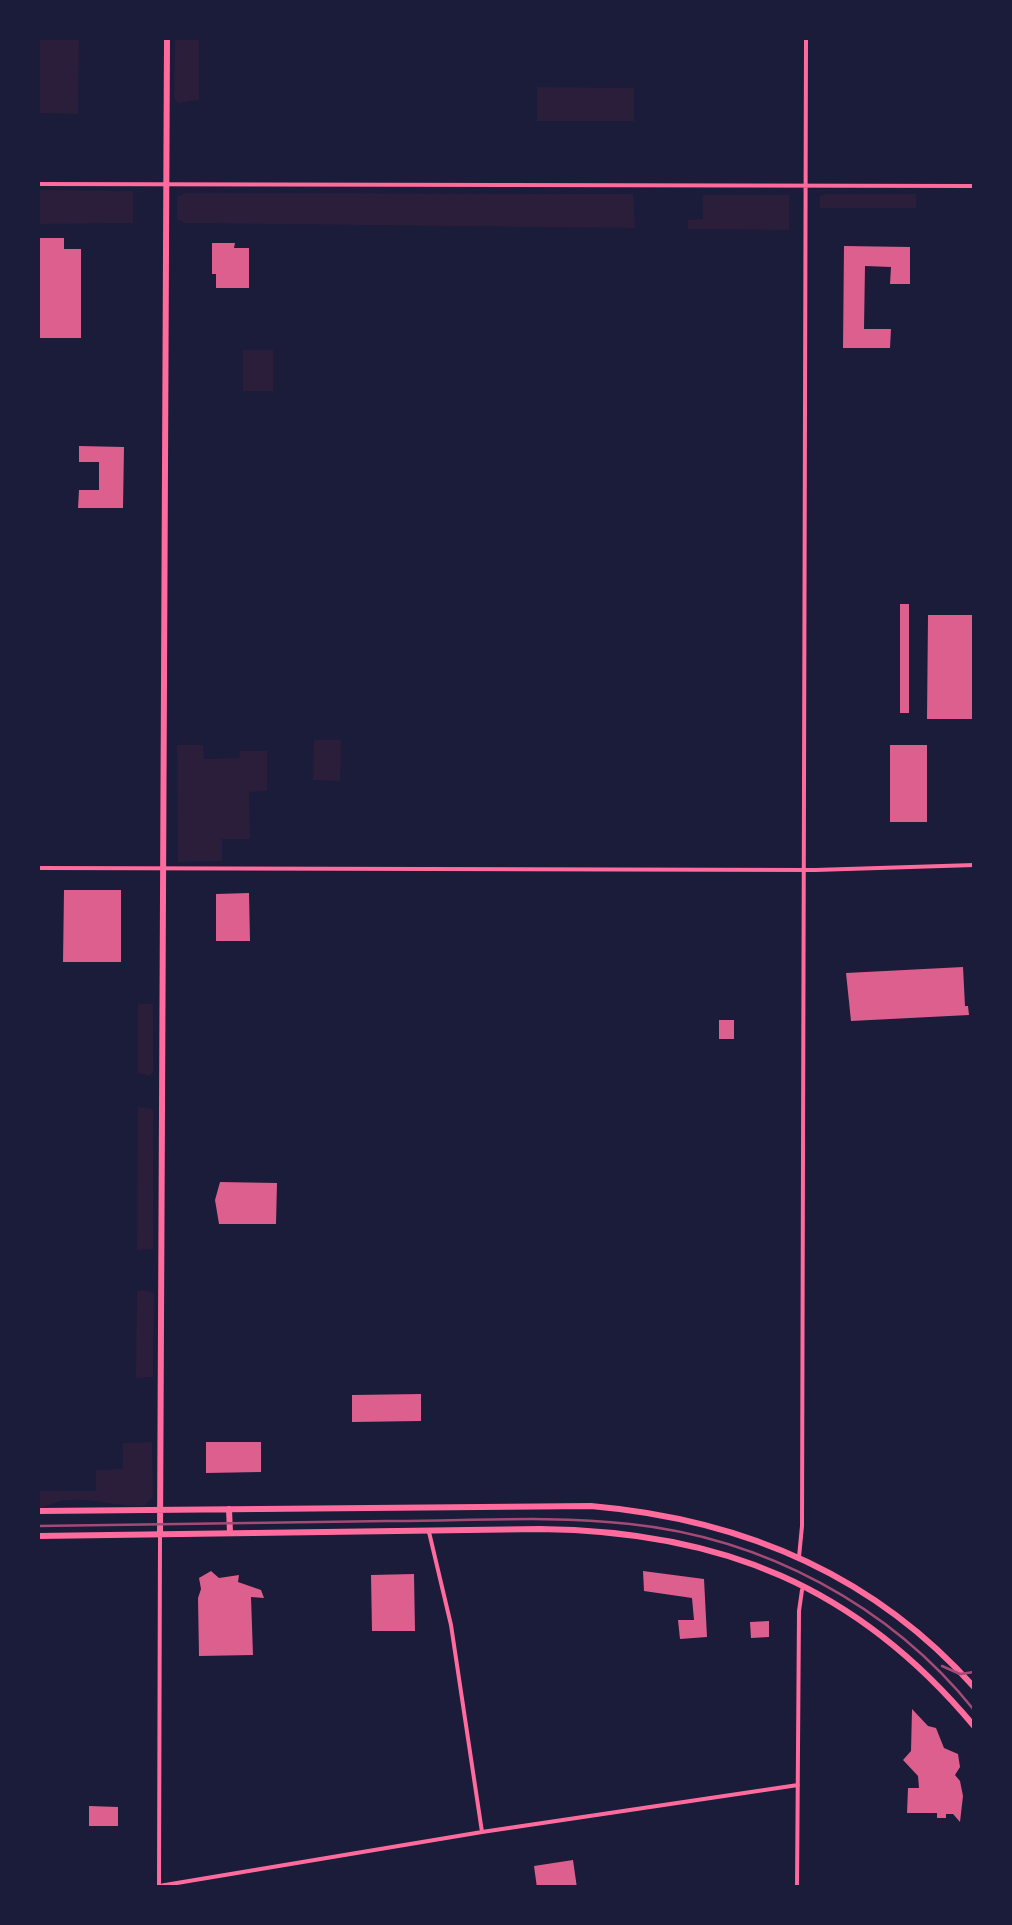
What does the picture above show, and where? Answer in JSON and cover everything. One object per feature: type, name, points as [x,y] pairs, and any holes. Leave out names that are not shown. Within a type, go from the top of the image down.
[{"type":"main road","points":[[160,1534],[167,38]]},
{"type":"main road","points":[[38,1511],[610,1508],[698,1522],[736,1532],[837,1576],[909,1625],[974,1687]]},
{"type":"main road","points":[[229,1509],[230,1533]]},
{"type":"main road","points":[[38,1536],[590,1530],[655,1537],[735,1558],[803,1585],[851,1612],[896,1647],[974,1726]]},
{"type":"street","points":[[799,1557],[806,38]]},
{"type":"street","points":[[38,184],[974,186]]},
{"type":"street","points":[[38,868],[804,870],[974,865]]},
{"type":"street","points":[[428,1530],[451,1624],[482,1832]]},
{"type":"street","points":[[160,1534],[159,1887],[482,1832],[798,1785]]},
{"type":"street","points":[[797,1888],[799,1611],[803,1585]]},
{"type":"shaded area","points":[[38,38],[79,38],[78,114],[38,113]]},
{"type":"shaded area","points":[[175,38],[199,38],[199,100],[178,103],[174,98]]},
{"type":"shaded area","points":[[537,87],[634,88],[634,121],[537,121]]},
{"type":"shaded area","points":[[38,190],[133,191],[133,223],[38,224]]},
{"type":"shaded area","points":[[185,193],[633,194],[635,228],[185,223],[177,219],[177,197]]},
{"type":"shaded area","points":[[916,194],[916,208],[820,208],[820,196]]},
{"type":"shaded area","points":[[703,195],[789,195],[789,230],[688,229],[688,220],[703,219]]},
{"type":"shaded area","points":[[243,350],[273,350],[273,391],[243,391]]},
{"type":"shaded area","points":[[314,740],[341,740],[340,781],[313,780]]},
{"type":"shaded area","points":[[177,745],[203,745],[204,759],[239,758],[240,751],[267,751],[267,791],[249,792],[250,839],[222,839],[222,861],[178,862]]},
{"type":"shaded area","points":[[138,1004],[153,1004],[153,1072],[149,1076],[138,1073]]},
{"type":"shaded area","points":[[138,1107],[153,1109],[153,1249],[137,1250]]},
{"type":"shaded area","points":[[137,1291],[154,1293],[153,1377],[136,1378]]},
{"type":"shaded area","points":[[152,1442],[153,1497],[144,1506],[71,1500],[38,1508],[38,1491],[96,1491],[96,1470],[123,1469],[123,1443]]},
{"type":"building","points":[[38,238],[64,238],[64,249],[81,249],[81,338],[38,338]]},
{"type":"building","points":[[212,243],[235,243],[234,248],[249,248],[249,288],[216,288]]},
{"type":"building","points":[[844,246],[910,247],[910,284],[890,284],[891,267],[865,266],[864,329],[891,329],[890,348],[843,348]]},
{"type":"building","points":[[79,446],[124,447],[123,508],[78,508],[79,490],[99,490],[99,462],[79,462]]},
{"type":"building","points":[[900,604],[909,604],[909,713],[900,713]]},
{"type":"building","points":[[928,615],[974,615],[974,719],[927,719]]},
{"type":"building","points":[[890,745],[927,745],[927,822],[890,822]]},
{"type":"building","points":[[64,890],[121,890],[121,962],[63,962]]},
{"type":"building","points":[[249,893],[250,941],[216,941],[216,894]]},
{"type":"building","points":[[963,967],[969,1015],[851,1021],[846,973]]},
{"type":"building","points":[[719,1020],[734,1020],[734,1039],[719,1039]]},
{"type":"building","points":[[220,1182],[277,1183],[276,1224],[219,1224],[215,1200]]},
{"type":"building","points":[[421,1394],[421,1421],[352,1422],[352,1395]]},
{"type":"building","points":[[206,1442],[261,1442],[261,1472],[206,1473]]},
{"type":"building","points":[[211,1571],[219,1578],[239,1575],[238,1582],[261,1590],[264,1598],[251,1597],[253,1655],[199,1656],[199,1578]]},
{"type":"building","points":[[643,1571],[704,1579],[707,1637],[680,1639],[678,1620],[694,1620],[692,1598],[644,1591]]},
{"type":"building","points":[[414,1574],[415,1631],[372,1631],[371,1575]]},
{"type":"building","points":[[769,1621],[769,1637],[751,1638],[750,1622]]},
{"type":"building","points":[[912,1709],[928,1726],[936,1728],[944,1748],[958,1754],[960,1767],[955,1775],[963,1796],[960,1822],[953,1814],[937,1818],[937,1813],[907,1813],[908,1788],[919,1788],[918,1776],[903,1760],[911,1751]]},
{"type":"building","points":[[89,1806],[118,1807],[118,1826],[89,1826]]},
{"type":"building","points":[[573,1860],[577,1888],[537,1888],[534,1866]]},
{"type":"tram line","points":[[38,1526],[542,1519],[601,1521],[680,1532],[775,1561],[863,1609],[941,1672],[974,1710]]},
{"type":"tram line","points":[[942,1666],[960,1674],[974,1672]]}]
